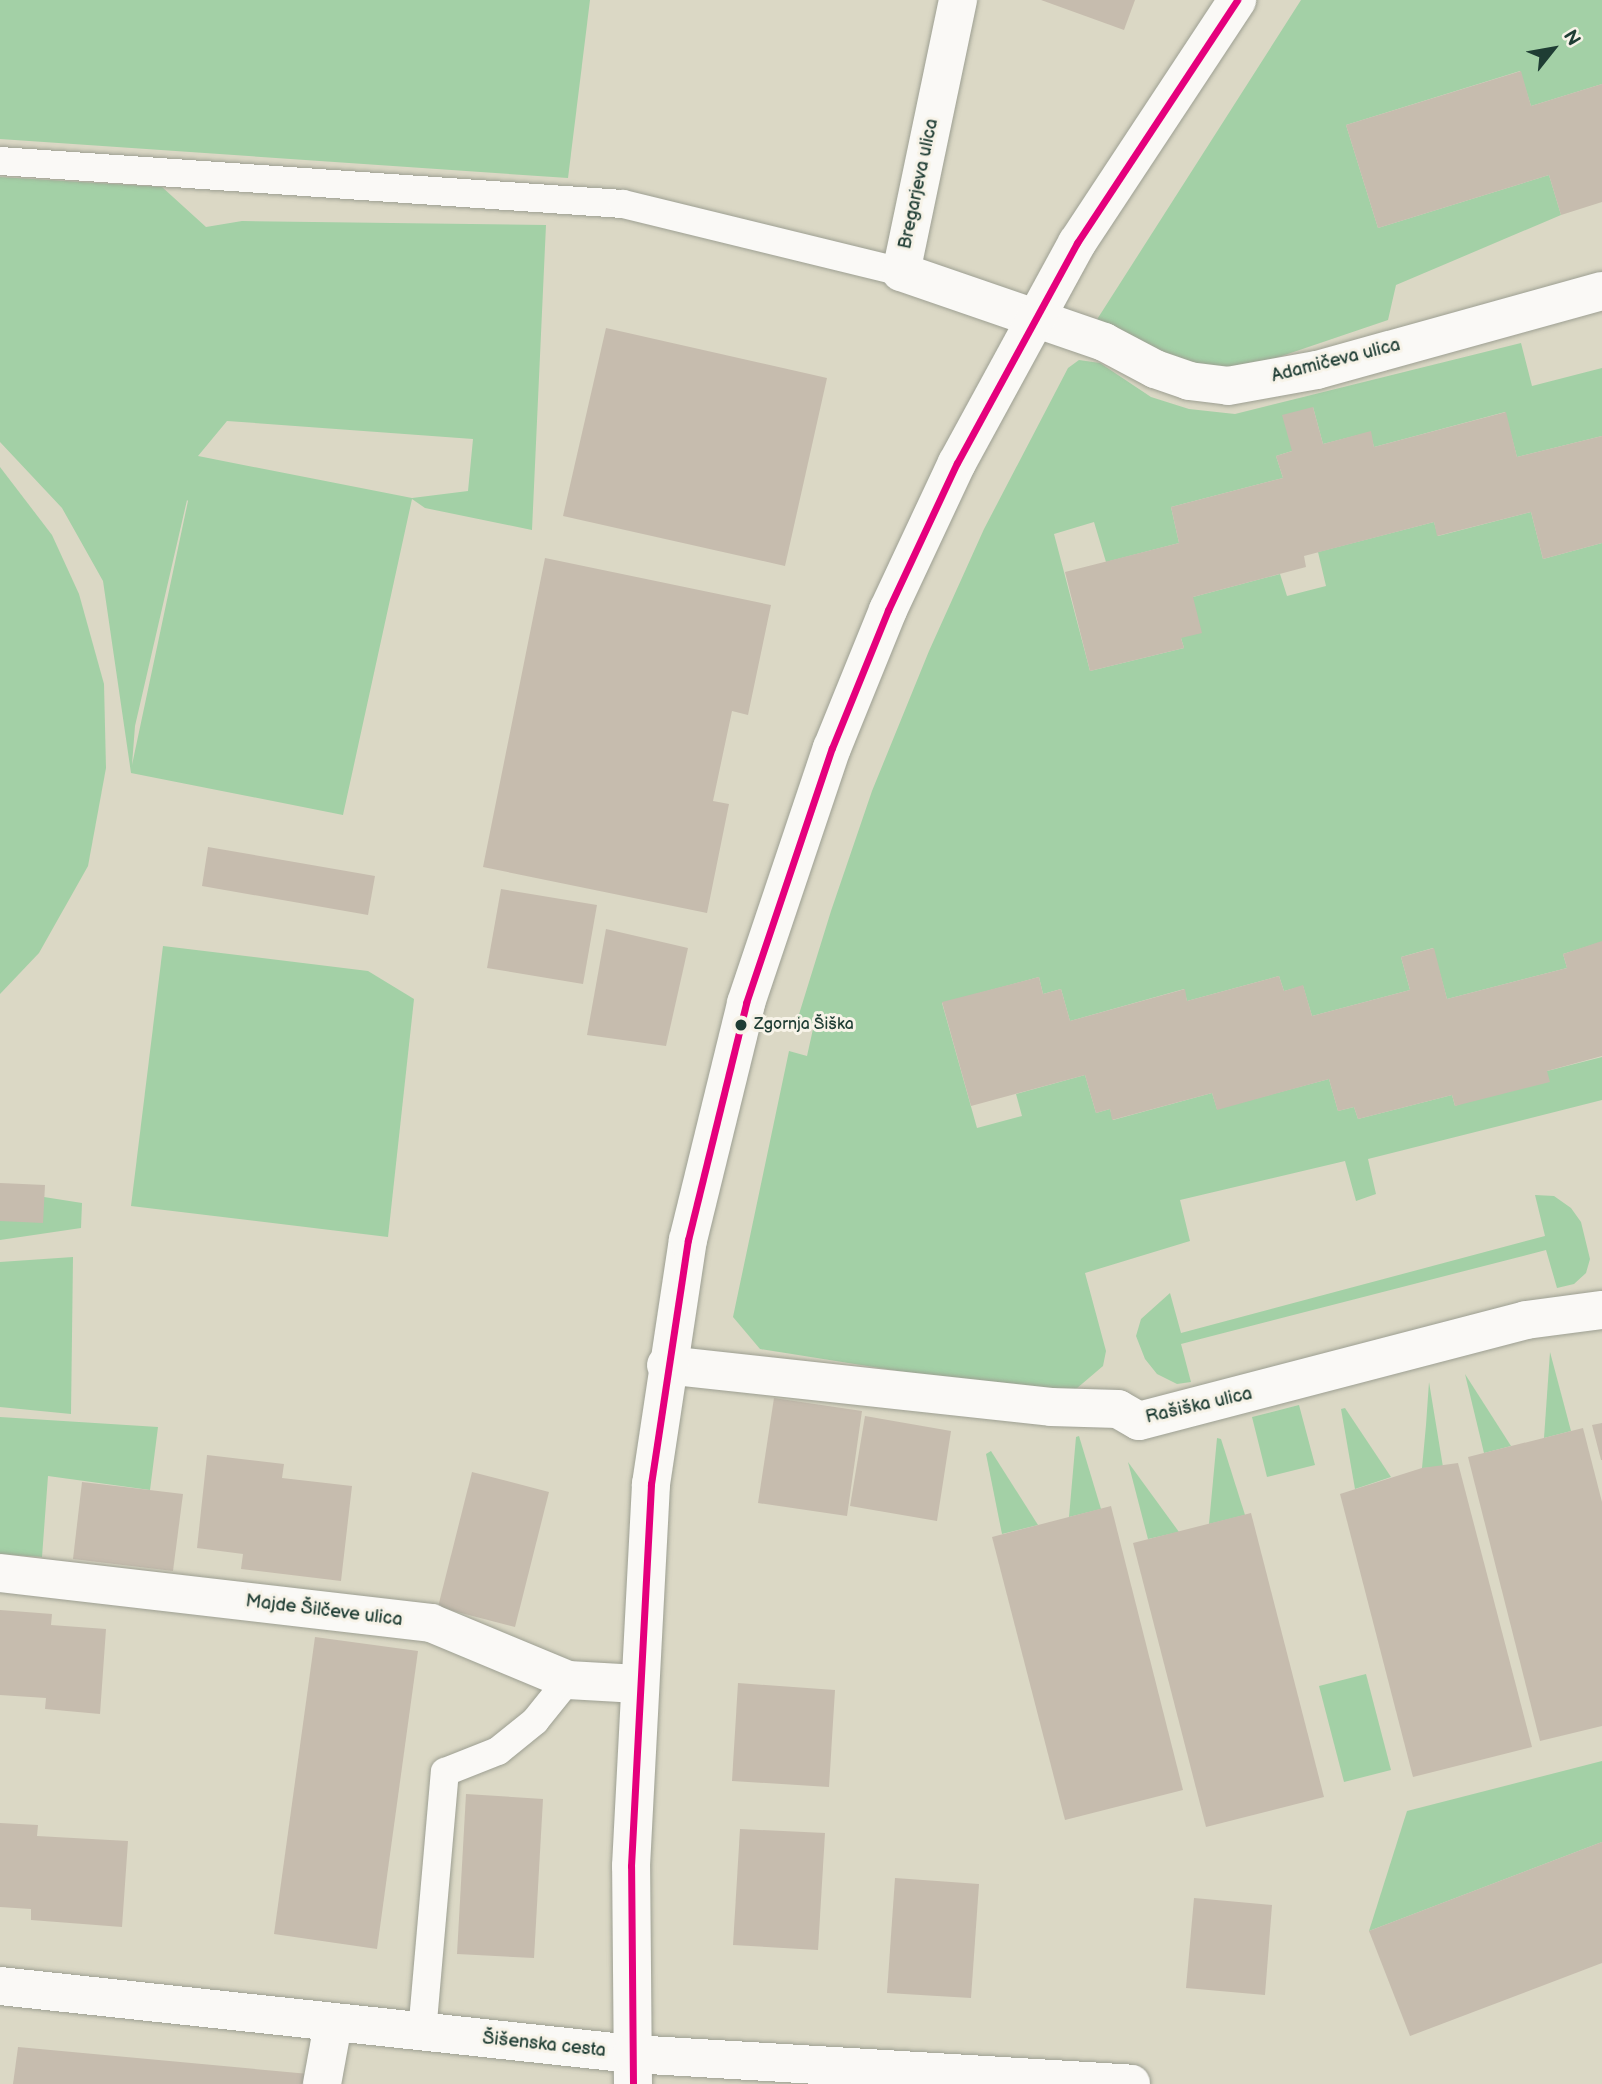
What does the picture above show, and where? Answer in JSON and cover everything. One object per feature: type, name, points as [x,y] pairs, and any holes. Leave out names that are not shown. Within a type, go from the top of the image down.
[{"type":"street","name":"Bregarjeva ulica","points":[[958,0],[901,272],[1034,318]]},
{"type":"street","points":[[632,2069],[631,1866],[638,1684],[651,1484],[666,1365],[688,1240],[724,1088],[772,918],[888,610],[957,463],[1077,243],[1237,0]]},
{"type":"street","name":"Adamičeva ulica","points":[[1034,318],[1104,342],[1155,369],[1189,381],[1228,386],[1317,370],[1602,291]]},
{"type":"street","name":"Rašiška ulica","points":[[666,1365],[1051,1408],[1118,1409],[1139,1422],[1525,1321],[1602,1310]]},
{"type":"street","name":"Majde Šilčeve ulica","points":[[0,1573],[432,1623],[568,1680],[638,1684]]},
{"type":"street","name":"Šišenska cesta","points":[[0,1986],[422,2034],[632,2069],[1131,2084]]},
{"type":"street","points":[[322,2084],[333,2024]]},
{"type":"lane","points":[[0,161],[623,204],[901,272]]},
{"type":"lane","points":[[422,2034],[445,1772],[498,1751],[535,1721],[568,1680]]},
{"type":"green space","points":[[0,0],[590,0],[568,178],[0,139]]},
{"type":"green space","points":[[1301,0],[1602,0],[1602,84],[1531,106],[1520,71],[1346,125],[1378,228],[1549,175],[1561,215],[1396,285],[1388,320],[1238,371],[1173,359],[1096,321]]},
{"type":"green space","points":[[0,177],[162,187],[206,227],[242,221],[546,225],[532,530],[425,508],[412,499],[343,815],[131,773],[103,581],[62,508],[0,442]],"holes":[[[227,421],[473,439],[468,491],[412,498],[198,456]],[[188,501],[132,765],[135,726]]]},
{"type":"green space","points":[[1521,343],[1532,386],[1602,368],[1602,436],[1517,457],[1505,412],[1374,447],[1370,432],[1323,444],[1313,407],[1292,451],[1276,456],[1283,478],[1171,507],[1179,543],[1106,562],[1094,522],[1054,534],[1090,671],[1184,648],[1181,638],[1193,597],[1280,574],[1287,596],[1326,586],[1318,552],[1434,522],[1438,536],[1531,512],[1543,559],[1602,543],[1602,942],[1563,954],[1567,968],[1447,999],[1433,948],[1401,957],[1410,990],[1312,1016],[1303,986],[1284,991],[1279,976],[1187,1001],[1184,989],[1070,1021],[1061,989],[1043,994],[1039,977],[942,1003],[977,1128],[1022,1116],[1016,1094],[1085,1075],[1096,1113],[1110,1109],[1113,1120],[1212,1093],[1217,1109],[1329,1079],[1338,1111],[1354,1107],[1358,1119],[1452,1095],[1455,1106],[1547,1071],[1602,1057],[1602,1100],[1368,1159],[1376,1194],[1356,1201],[1345,1161],[1180,1200],[1190,1241],[1085,1273],[1106,1351],[1103,1366],[1076,1389],[1044,1394],[760,1349],[733,1317],[789,1051],[807,1056],[813,1029],[796,1024],[831,911],[872,791],[929,651],[984,529],[1068,368],[1079,360],[1100,363],[1151,397],[1189,409],[1235,414]]},
{"type":"green space","points":[[0,467],[52,535],[79,594],[104,684],[106,768],[88,866],[39,953],[0,994]]},
{"type":"green space","points":[[163,946],[368,971],[414,999],[388,1237],[131,1206]]},
{"type":"green space","points":[[1535,1195],[1554,1196],[1571,1208],[1581,1222],[1590,1259],[1586,1273],[1574,1284],[1557,1288],[1546,1250],[1181,1344],[1191,1382],[1177,1384],[1157,1374],[1145,1359],[1136,1336],[1141,1319],[1170,1293],[1181,1333],[1545,1236]]},
{"type":"green space","points":[[44,1197],[82,1203],[81,1228],[0,1240],[0,1221]]},
{"type":"green space","points":[[73,1257],[71,1414],[0,1407],[0,1262]]},
{"type":"green space","points":[[1550,1352],[1571,1431],[1544,1438]]},
{"type":"green space","points":[[1465,1374],[1511,1446],[1484,1453]]},
{"type":"green space","points":[[1429,1382],[1443,1467],[1422,1468],[1426,1425]]},
{"type":"green space","points":[[1299,1405],[1315,1465],[1267,1477],[1252,1417]]},
{"type":"green space","points":[[1345,1408],[1391,1477],[1355,1489],[1341,1409]]},
{"type":"green space","points":[[0,1417],[158,1427],[150,1490],[48,1476],[42,1557],[0,1554]]},
{"type":"green space","points":[[1079,1436],[1101,1509],[1069,1517],[1076,1437]]},
{"type":"green space","points":[[1217,1438],[1221,1439],[1245,1515],[1209,1524]]},
{"type":"green space","points":[[991,1451],[1038,1525],[1002,1534],[986,1454]]},
{"type":"green space","points":[[1128,1462],[1179,1532],[1148,1539]]},
{"type":"green space","points":[[1366,1674],[1391,1770],[1344,1782],[1319,1686]]},
{"type":"green space","points":[[1602,1761],[1602,1842],[1369,1931],[1407,1811]]},
{"type":"building","points":[[1041,0],[1135,0],[1124,30]]},
{"type":"building","points":[[1521,71],[1531,106],[1602,84],[1602,202],[1561,215],[1549,175],[1378,228],[1346,125]]},
{"type":"building","points":[[606,328],[827,378],[785,566],[563,516]]},
{"type":"building","points":[[1313,407],[1323,444],[1371,431],[1374,447],[1506,412],[1517,457],[1602,436],[1602,543],[1543,559],[1531,512],[1437,536],[1434,522],[1304,556],[1306,567],[1193,597],[1202,633],[1181,638],[1184,648],[1090,671],[1065,572],[1179,543],[1171,507],[1283,478],[1276,456],[1292,451],[1282,415]]},
{"type":"building","points":[[545,558],[771,605],[748,715],[732,711],[713,801],[729,804],[707,913],[483,867]]},
{"type":"building","points":[[208,847],[375,876],[368,915],[202,886]]},
{"type":"building","points":[[501,889],[597,905],[583,984],[487,968]]},
{"type":"building","points":[[606,929],[688,948],[666,1046],[587,1035]]},
{"type":"building","points":[[1602,941],[1602,1056],[1547,1071],[1550,1082],[1455,1106],[1452,1095],[1358,1119],[1354,1107],[1338,1111],[1329,1079],[1217,1110],[1212,1093],[1112,1120],[1110,1109],[1096,1113],[1085,1075],[971,1106],[942,1002],[1039,977],[1043,994],[1061,989],[1070,1021],[1185,989],[1187,1001],[1279,976],[1284,991],[1303,985],[1312,1016],[1410,990],[1401,957],[1434,948],[1447,999],[1567,968],[1563,954]]},
{"type":"building","points":[[0,1183],[45,1185],[43,1223],[0,1221]]},
{"type":"building","points":[[774,1398],[862,1411],[847,1516],[758,1503]]},
{"type":"building","points":[[865,1416],[951,1431],[937,1521],[850,1506]]},
{"type":"building","points":[[1602,1423],[1602,1460],[1601,1460],[1592,1425]]},
{"type":"building","points":[[1583,1428],[1602,1502],[1602,1726],[1540,1741],[1468,1457]]},
{"type":"building","points":[[207,1455],[284,1464],[282,1478],[352,1486],[341,1581],[241,1569],[243,1554],[197,1548]]},
{"type":"building","points":[[1458,1463],[1532,1747],[1413,1777],[1340,1494],[1422,1468]]},
{"type":"building","points":[[472,1472],[549,1492],[515,1627],[438,1607]]},
{"type":"building","points":[[82,1482],[183,1494],[173,1571],[73,1559]]},
{"type":"building","points":[[1111,1506],[1183,1790],[1065,1820],[992,1537]]},
{"type":"building","points":[[1251,1513],[1324,1797],[1206,1827],[1133,1543]]},
{"type":"building","points":[[0,1610],[52,1614],[51,1625],[106,1629],[100,1714],[45,1709],[46,1698],[0,1695]]},
{"type":"building","points":[[315,1637],[418,1651],[377,1949],[274,1934]]},
{"type":"building","points":[[738,1683],[835,1690],[829,1787],[732,1781]]},
{"type":"building","points":[[466,1794],[543,1799],[534,1958],[457,1954]]},
{"type":"building","points":[[0,1823],[38,1825],[37,1836],[128,1841],[122,1927],[31,1920],[31,1909],[0,1907]]},
{"type":"building","points":[[740,1829],[825,1833],[818,1950],[733,1945]]},
{"type":"building","points":[[1602,1842],[1602,1963],[1410,2036],[1369,1931]]},
{"type":"building","points":[[895,1878],[979,1884],[971,1998],[887,1993]]},
{"type":"building","points":[[1194,1898],[1272,1905],[1265,1995],[1186,1988]]},
{"type":"building","points":[[18,2047],[309,2074],[307,2084],[13,2084]]},
{"type":"transit line","points":[[633,2084],[631,1866],[651,1484],[688,1240],[746,1003],[832,748],[888,610],[957,463],[1077,243],[1237,0]]},
{"type":"place","name":"Zgornja Šiška","points":[[741,1025]]}]
